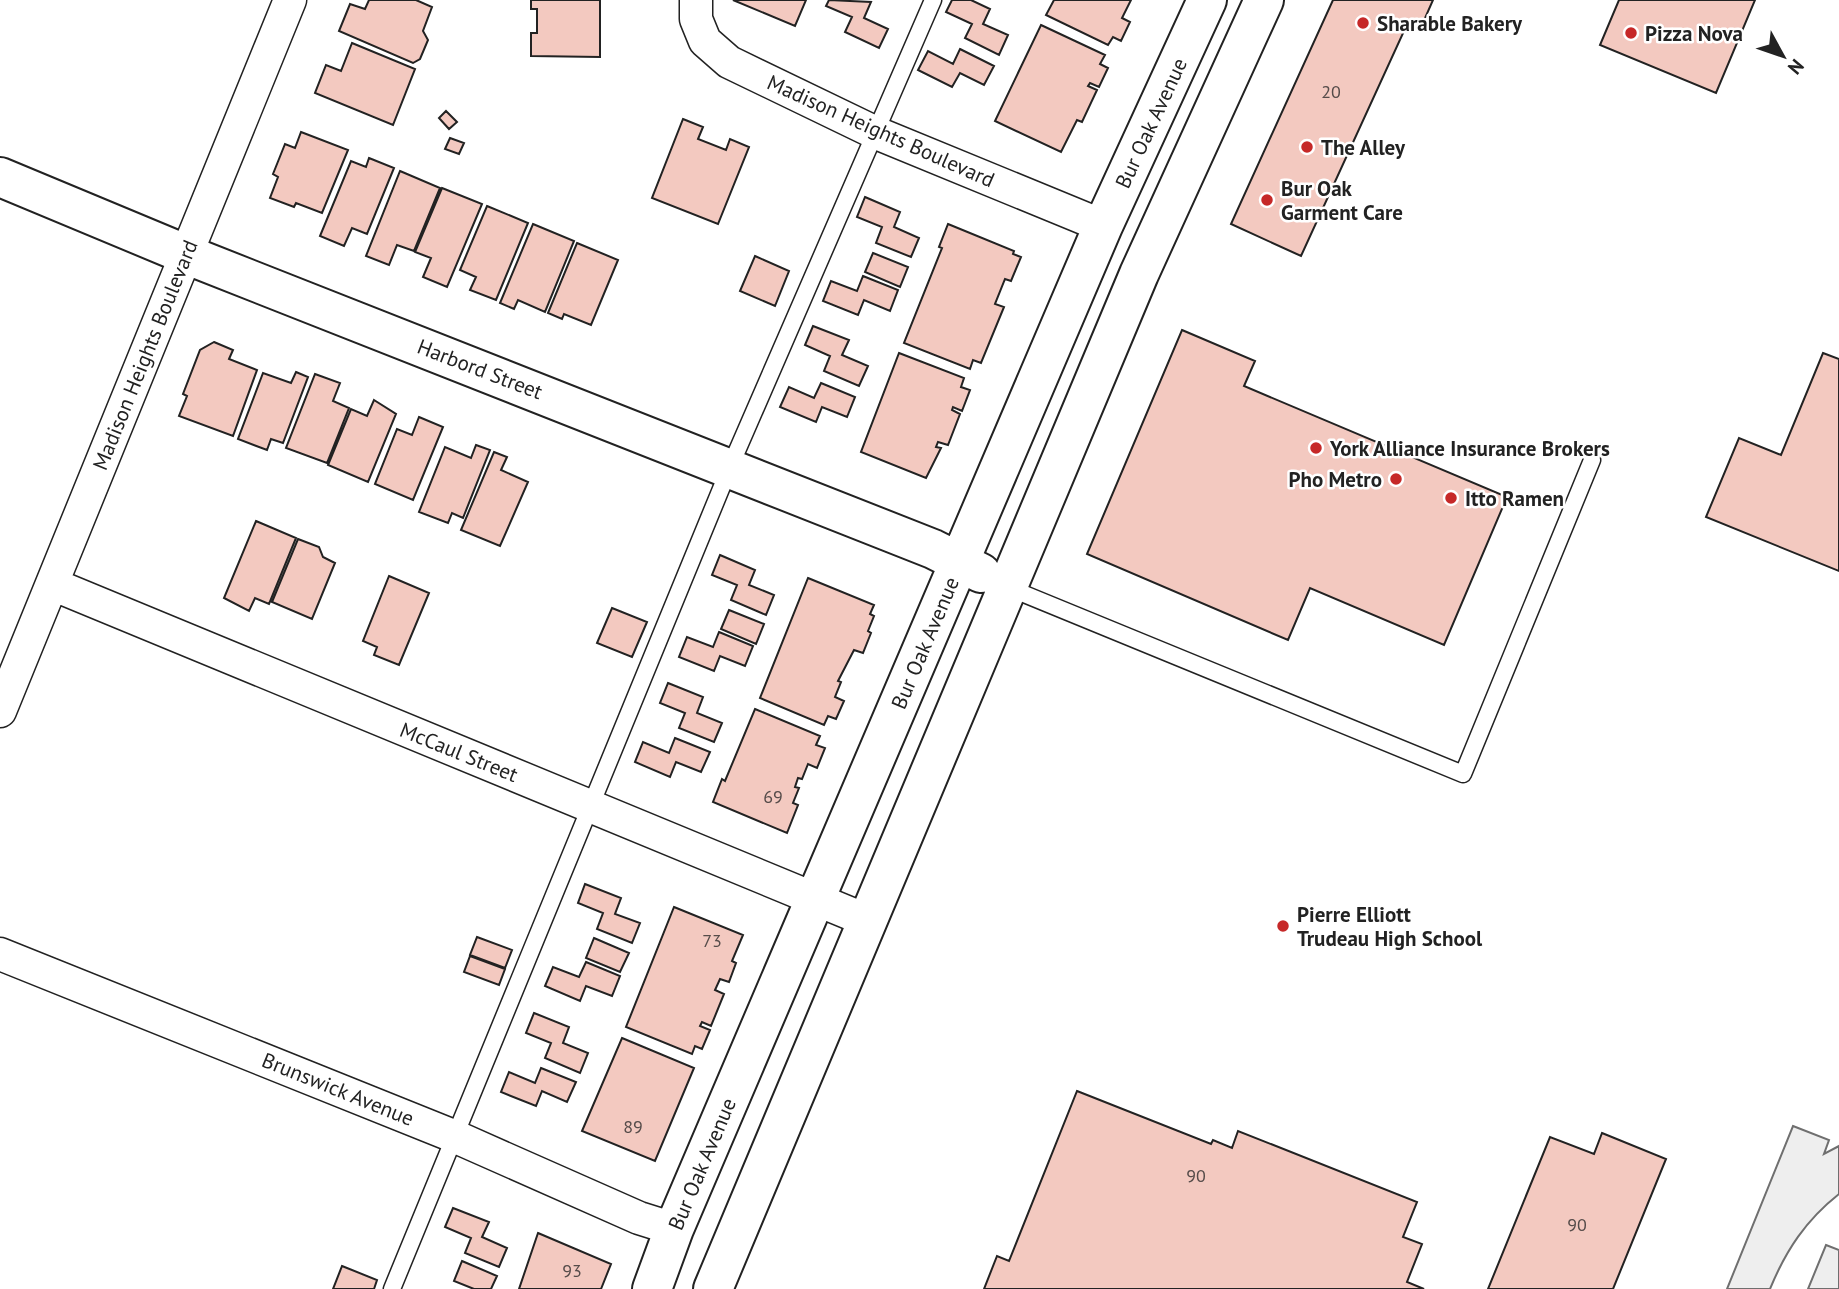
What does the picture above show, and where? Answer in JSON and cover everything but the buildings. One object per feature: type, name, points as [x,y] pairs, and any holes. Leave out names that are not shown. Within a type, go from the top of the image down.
[{"type":"street","name":"Madison Heights Boulevard","points":[[0,711],[290,0]]},
{"type":"street","name":"Madison Heights Boulevard","points":[[696,0],[696,19],[705,41],[729,62],[874,132],[1103,226]]},
{"type":"street","name":"Bur Oak Avenue","points":[[652,1289],[674,1229],[1103,226],[1206,0]]},
{"type":"street","points":[[713,1289],[1139,274],[1264,0]]},
{"type":"street","name":"Harbord Street","points":[[0,177],[185,254],[933,549],[1007,587]]},
{"type":"street","name":"McCaul Street","points":[[52,584],[866,920]]},
{"type":"street","name":"Brunswick Avenue","points":[[0,954],[456,1137],[639,1218],[674,1229]]},
{"type":"lane","points":[[393,1289],[730,467],[933,0]]},
{"type":"lane","points":[[1007,587],[1463,774],[1592,460]]},
{"type":"shaded area","points":[[1793,1126],[1829,1140],[1824,1154],[1839,1146],[1839,1194],[1817,1214],[1798,1237],[1770,1289],[1727,1289]]},
{"type":"shaded area","points":[[1826,1245],[1839,1250],[1839,1289],[1808,1289]]},
{"type":"place","name":"Sharable Bakery","points":[[1363,23]]},
{"type":"place","name":"Pizza Nova","points":[[1631,33]]},
{"type":"place","name":"The Alley","points":[[1307,147]]},
{"type":"place","name":"Bur Oak Garment Care","points":[[1267,200]]},
{"type":"place","name":"York Alliance Insurance Brokers","points":[[1316,448]]},
{"type":"place","name":"Pho Metro","points":[[1396,479]]},
{"type":"place","name":"Itto Ramen","points":[[1451,498]]},
{"type":"place","name":"Pierre Elliott Trudeau High School","points":[[1283,926]]}]
